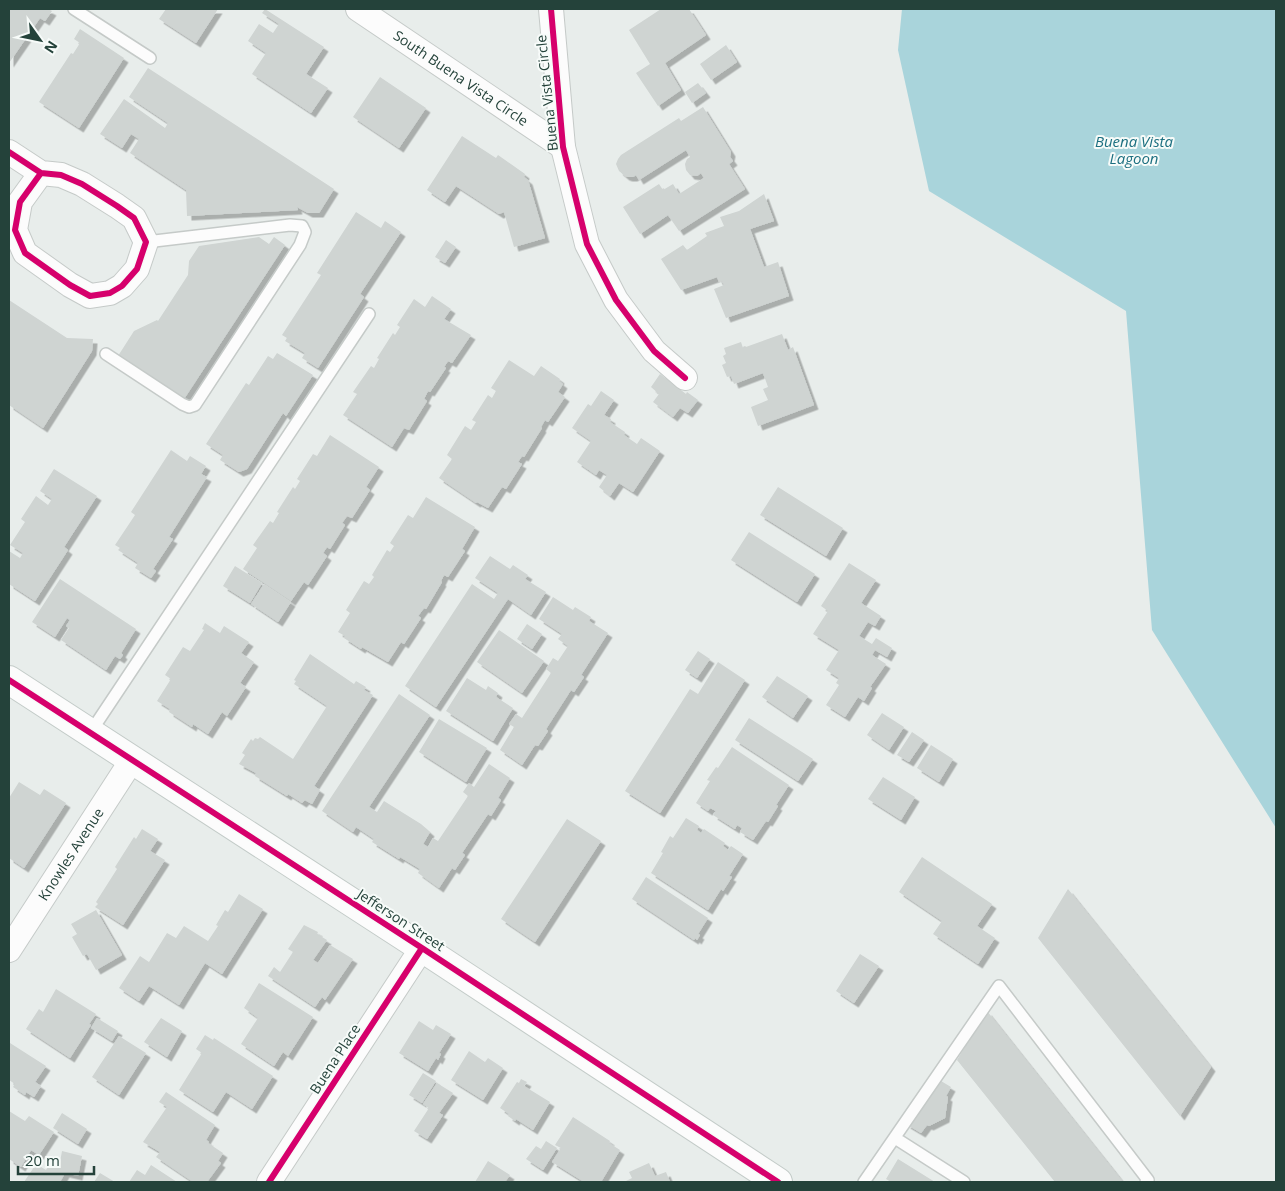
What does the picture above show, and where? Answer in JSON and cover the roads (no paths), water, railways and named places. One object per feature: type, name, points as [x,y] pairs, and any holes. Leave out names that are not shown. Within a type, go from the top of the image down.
[{"type":"main road","name":"Jefferson Street","points":[[9,680],[422,948],[766,1179]]},
{"type":"street","name":"South Buena Vista Circle","points":[[358,9],[564,147]]},
{"type":"street","name":"Buena Vista Circle","points":[[551,9],[564,147],[588,244],[616,300],[654,351],[685,378]]},
{"type":"street","points":[[9,152],[41,173],[61,175],[82,184],[134,218],[146,242],[138,269],[122,286],[110,293],[90,296],[70,286],[25,254],[15,230],[20,202],[41,173]]},
{"type":"street","name":"Knowles Avenue","points":[[9,950],[132,760]]},
{"type":"street","name":"Buena Place","points":[[269,1182],[422,948]]},
{"type":"lane","points":[[74,9],[150,58]]},
{"type":"lane","points":[[106,354],[182,404],[189,407],[195,405],[300,245],[305,232],[302,226],[290,225],[146,242]]},
{"type":"lane","points":[[90,733],[370,314]]},
{"type":"lane","points":[[864,1182],[999,986],[1148,1180],[1146,1182]]},
{"type":"lane","points":[[895,1138],[964,1182]]},
{"type":"water","name":"Buena Vista Lagoon","points":[[902,9],[1276,9],[1276,828],[1152,630],[1126,311],[929,191],[898,50]]}]
